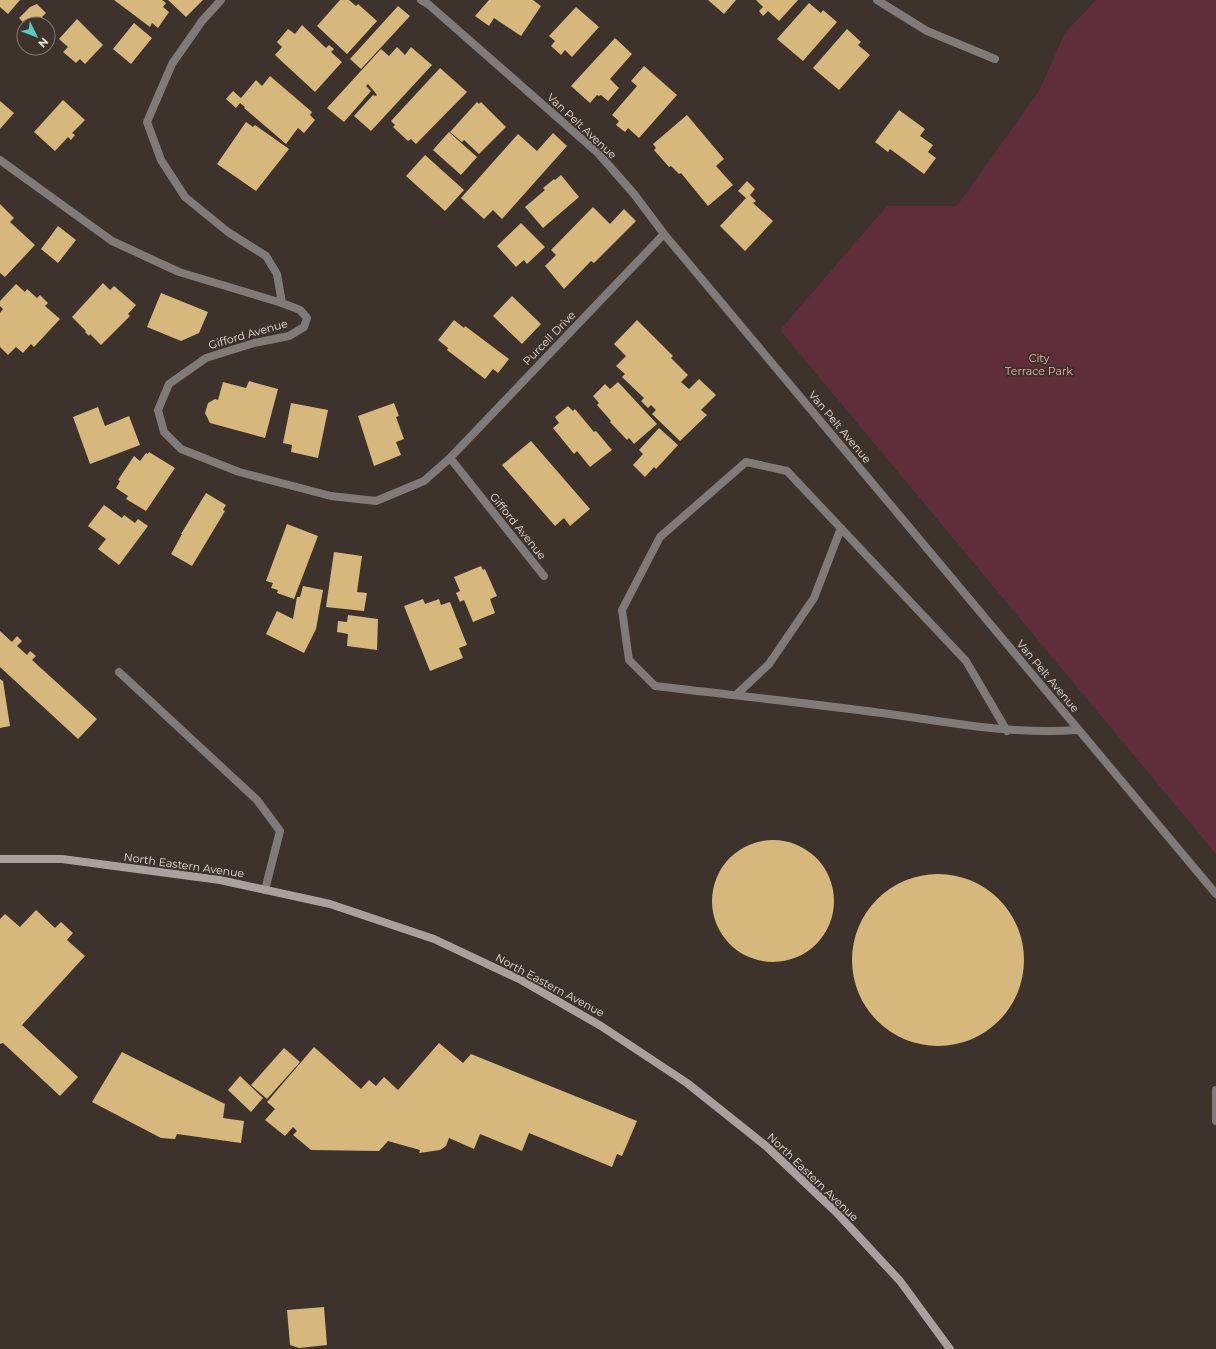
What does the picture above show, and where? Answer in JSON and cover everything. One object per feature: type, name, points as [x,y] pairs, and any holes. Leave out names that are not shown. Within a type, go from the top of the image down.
[{"type":"main road","name":"North Eastern Avenue","points":[[0,859],[62,859],[220,880],[330,904],[434,939],[521,980],[601,1026],[688,1083],[766,1146],[836,1212],[900,1281],[950,1349]]},
{"type":"street","points":[[221,0],[202,21],[172,64],[147,122],[160,160],[185,197],[228,232],[266,256],[277,274],[282,303]]},
{"type":"street","name":"Van Pelt Avenue","points":[[421,0],[428,4],[598,153],[634,194],[664,234],[1216,894]]},
{"type":"street","points":[[877,0],[927,31],[995,59]]},
{"type":"street","name":"Gifford Avenue","points":[[0,160],[112,241],[179,272],[282,303],[300,310],[307,318],[304,327],[289,336],[254,343],[206,358],[169,384],[158,410],[164,432],[181,449],[239,472],[331,496],[376,500],[424,481],[450,458],[544,576]]},
{"type":"street","name":"Purcell Drive","points":[[450,458],[664,234]]},
{"type":"street","points":[[1007,731],[966,661],[842,528],[786,471],[746,462],[660,537],[622,610],[629,660],[655,686],[874,712],[1007,731],[1055,732],[1078,730]]},
{"type":"street","points":[[736,695],[768,664],[814,598],[842,528]]},
{"type":"street","points":[[119,672],[257,800],[280,831],[265,890]]},
{"type":"street","points":[[1216,1090],[1216,1121]]},
{"type":"green space","name":"City Terrace Park","points":[[1096,0],[1216,0],[1216,854],[780,330],[887,206],[957,206],[1039,91],[1065,33]]},
{"type":"building","points":[[0,0],[20,0],[8,14],[0,7]]},
{"type":"building","points":[[114,0],[162,0],[166,3],[163,7],[169,12],[158,28],[152,23],[150,27]]},
{"type":"building","points":[[168,0],[203,0],[186,17]]},
{"type":"building","points":[[340,0],[349,0],[356,6],[358,4],[377,21],[347,54],[317,26]]},
{"type":"building","points":[[489,0],[533,0],[541,6],[521,36],[494,18],[489,26],[475,16]]},
{"type":"building","points":[[708,0],[736,0],[724,14]]},
{"type":"building","points":[[756,0],[798,0],[779,21],[768,11],[763,16],[759,11],[763,7]]},
{"type":"building","points":[[809,3],[821,13],[823,10],[837,22],[803,61],[777,39]]},
{"type":"building","points":[[37,4],[46,13],[43,16],[21,16],[30,7]]},
{"type":"building","points":[[398,6],[410,16],[361,69],[350,59]]},
{"type":"building","points":[[576,7],[599,27],[572,57],[565,50],[561,55],[551,46],[555,41],[549,36]]},
{"type":"building","points":[[77,19],[103,45],[85,64],[80,59],[76,63],[63,52],[68,47],[59,39]]},
{"type":"building","points":[[134,23],[152,38],[131,64],[113,49]]},
{"type":"building","points":[[302,25],[326,48],[329,45],[334,49],[331,52],[342,62],[315,92],[275,55],[282,47],[277,42],[288,29],[295,34]]},
{"type":"building","points":[[847,29],[861,42],[858,45],[870,55],[839,90],[813,68]]},
{"type":"building","points":[[615,38],[632,54],[610,79],[619,88],[608,101],[601,95],[597,95],[590,103],[571,86]]},
{"type":"building","points":[[397,47],[405,55],[411,47],[432,65],[371,131],[354,116],[373,95],[377,95],[368,84],[366,86],[371,91],[344,122],[327,108],[381,49],[389,56]]},
{"type":"building","points":[[644,66],[677,95],[639,138],[628,128],[625,132],[616,125],[619,121],[612,115],[637,86],[631,81]]},
{"type":"building","points":[[440,68],[467,92],[416,144],[411,139],[408,141],[393,127],[395,125],[391,121]]},
{"type":"building","points":[[270,76],[312,112],[310,115],[315,120],[304,133],[298,128],[286,144],[240,103],[236,108],[226,99],[233,91],[241,98],[256,80],[262,86]]},
{"type":"building","points":[[63,100],[85,120],[72,133],[75,135],[71,140],[68,137],[55,151],[34,132]]},
{"type":"building","points":[[0,101],[14,113],[0,129]]},
{"type":"building","points":[[477,102],[479,104],[481,102],[506,127],[479,154],[464,140],[462,142],[450,132]]},
{"type":"building","points":[[899,110],[925,129],[920,136],[933,145],[928,152],[936,158],[924,174],[890,149],[888,152],[875,142]]},
{"type":"building","points":[[687,115],[724,159],[716,166],[733,185],[708,206],[681,173],[679,174],[671,166],[669,167],[654,150],[656,148],[653,144]]},
{"type":"building","points":[[246,122],[253,127],[255,125],[289,149],[256,191],[217,164]]},
{"type":"building","points":[[449,132],[477,157],[461,175],[433,150]]},
{"type":"building","points":[[553,133],[567,146],[502,219],[493,210],[484,219],[461,198],[518,134],[537,151]]},
{"type":"building","points":[[425,155],[464,190],[445,211],[406,176]]},
{"type":"building","points":[[561,175],[579,197],[543,228],[525,207],[545,190],[543,188]]},
{"type":"building","points":[[747,181],[755,189],[750,195],[756,201],[753,203],[773,221],[745,251],[720,226],[746,198],[738,191]]},
{"type":"building","points":[[0,204],[14,218],[10,222],[35,245],[5,277],[0,273]]},
{"type":"building","points":[[593,207],[610,224],[624,209],[636,221],[594,263],[591,261],[564,289],[545,266],[556,255],[551,250]]},
{"type":"building","points":[[521,223],[545,247],[527,264],[524,260],[516,267],[497,246]]},
{"type":"building","points":[[58,226],[76,240],[58,263],[41,249]]},
{"type":"building","points":[[103,283],[110,290],[114,286],[136,305],[128,314],[130,316],[101,345],[90,334],[89,336],[72,317]]},
{"type":"building","points":[[16,284],[25,292],[27,289],[37,298],[40,295],[48,303],[45,306],[60,319],[34,347],[31,344],[23,353],[16,347],[8,355],[0,347],[0,313],[3,309],[0,306],[0,301]]},
{"type":"building","points":[[161,293],[208,312],[199,333],[181,341],[147,327]]},
{"type":"building","points":[[512,296],[541,324],[522,344],[493,316]]},
{"type":"building","points":[[454,320],[464,328],[465,326],[509,359],[498,373],[493,369],[485,379],[447,350],[448,348],[438,340]]},
{"type":"building","points":[[637,320],[673,356],[671,358],[688,375],[681,382],[689,389],[699,379],[716,395],[701,410],[707,415],[680,441],[652,414],[656,410],[651,405],[648,408],[641,401],[644,398],[622,377],[625,374],[616,366],[626,356],[614,344]]},
{"type":"building","points":[[249,381],[278,389],[265,438],[210,423],[205,413],[208,403],[215,399],[218,400],[223,382],[246,388]]},
{"type":"building","points":[[618,382],[657,424],[634,444],[629,438],[627,440],[610,422],[611,421],[597,405],[599,403],[593,396],[605,384],[610,389]]},
{"type":"building","points":[[291,403],[328,410],[318,458],[291,452],[292,445],[283,443]]},
{"type":"building","points":[[394,403],[399,416],[396,417],[404,439],[396,442],[401,455],[374,466],[358,416]]},
{"type":"building","points":[[568,406],[573,411],[575,409],[594,432],[596,431],[612,450],[590,467],[577,451],[574,454],[553,428],[559,423],[555,417]]},
{"type":"building","points":[[98,407],[105,426],[129,416],[140,445],[90,464],[73,417]]},
{"type":"building","points":[[659,428],[678,445],[656,469],[654,467],[645,477],[633,465],[643,454],[639,450]]},
{"type":"building","points":[[531,441],[590,509],[570,526],[564,518],[555,526],[502,465]]},
{"type":"building","points":[[149,452],[175,468],[146,511],[126,499],[128,496],[116,488],[120,481],[118,480],[134,456],[140,461],[146,453],[148,454]]},
{"type":"building","points":[[206,493],[226,505],[223,510],[225,511],[192,566],[171,554],[181,534]]},
{"type":"building","points":[[104,505],[122,518],[124,515],[135,523],[138,519],[148,526],[119,565],[98,549],[106,539],[88,526]]},
{"type":"building","points":[[287,524],[318,536],[294,599],[277,593],[278,590],[271,588],[273,583],[266,581]]},
{"type":"building","points":[[334,552],[362,556],[357,592],[367,593],[364,611],[326,607]]},
{"type":"building","points":[[481,566],[483,570],[485,569],[497,596],[490,599],[495,613],[473,622],[464,600],[460,602],[456,593],[460,591],[454,577]]},
{"type":"building","points":[[303,586],[323,590],[316,629],[304,653],[266,634],[277,611],[293,619],[297,597],[300,597]]},
{"type":"building","points":[[423,599],[425,604],[439,599],[441,605],[450,602],[467,645],[459,648],[463,658],[430,671],[404,606]]},
{"type":"building","points":[[348,615],[378,619],[377,650],[347,646],[348,634],[337,632],[338,621],[347,622]]},
{"type":"building","points":[[0,631],[12,642],[17,636],[22,641],[17,646],[27,655],[30,651],[36,656],[32,660],[97,719],[78,739],[0,667]]},
{"type":"building","points":[[0,679],[3,681],[10,726],[0,728]]},
{"type":"building","points":[[773,840],[785,841],[796,845],[816,858],[829,878],[833,889],[833,913],[829,924],[816,944],[796,957],[785,961],[773,962],[761,961],[750,957],[730,944],[717,924],[713,913],[712,901],[713,889],[717,878],[730,858],[750,845],[761,841]]},
{"type":"building","points":[[938,874],[955,876],[971,881],[986,889],[1004,906],[1009,912],[1020,935],[1024,960],[1022,977],[1017,993],[1009,1008],[992,1026],[986,1031],[963,1042],[938,1046],[921,1044],[905,1039],[890,1031],[872,1014],[867,1008],[856,985],[852,960],[854,943],[859,927],[867,912],[884,894],[890,889],[913,878]]},
{"type":"building","points":[[36,910],[55,928],[61,922],[73,933],[67,940],[85,956],[22,1025],[78,1077],[60,1096],[3,1043],[0,1044],[0,919],[5,914],[20,927]]},
{"type":"building","points":[[439,1043],[463,1063],[471,1054],[637,1121],[622,1156],[617,1154],[612,1167],[529,1133],[522,1151],[480,1134],[474,1149],[449,1138],[446,1146],[440,1150],[419,1153],[420,1150],[388,1141],[379,1151],[311,1150],[293,1135],[297,1131],[293,1127],[285,1136],[265,1120],[275,1109],[267,1102],[314,1047],[361,1089],[369,1080],[376,1086],[384,1077],[398,1090]]},
{"type":"building","points":[[284,1048],[300,1062],[267,1099],[251,1085]]},
{"type":"building","points":[[122,1052],[225,1104],[223,1118],[244,1121],[241,1143],[177,1134],[175,1139],[161,1138],[92,1102]]},
{"type":"building","points":[[240,1076],[263,1098],[251,1112],[228,1090]]},
{"type":"building","points":[[324,1307],[327,1345],[299,1348],[290,1345],[287,1310]]}]
